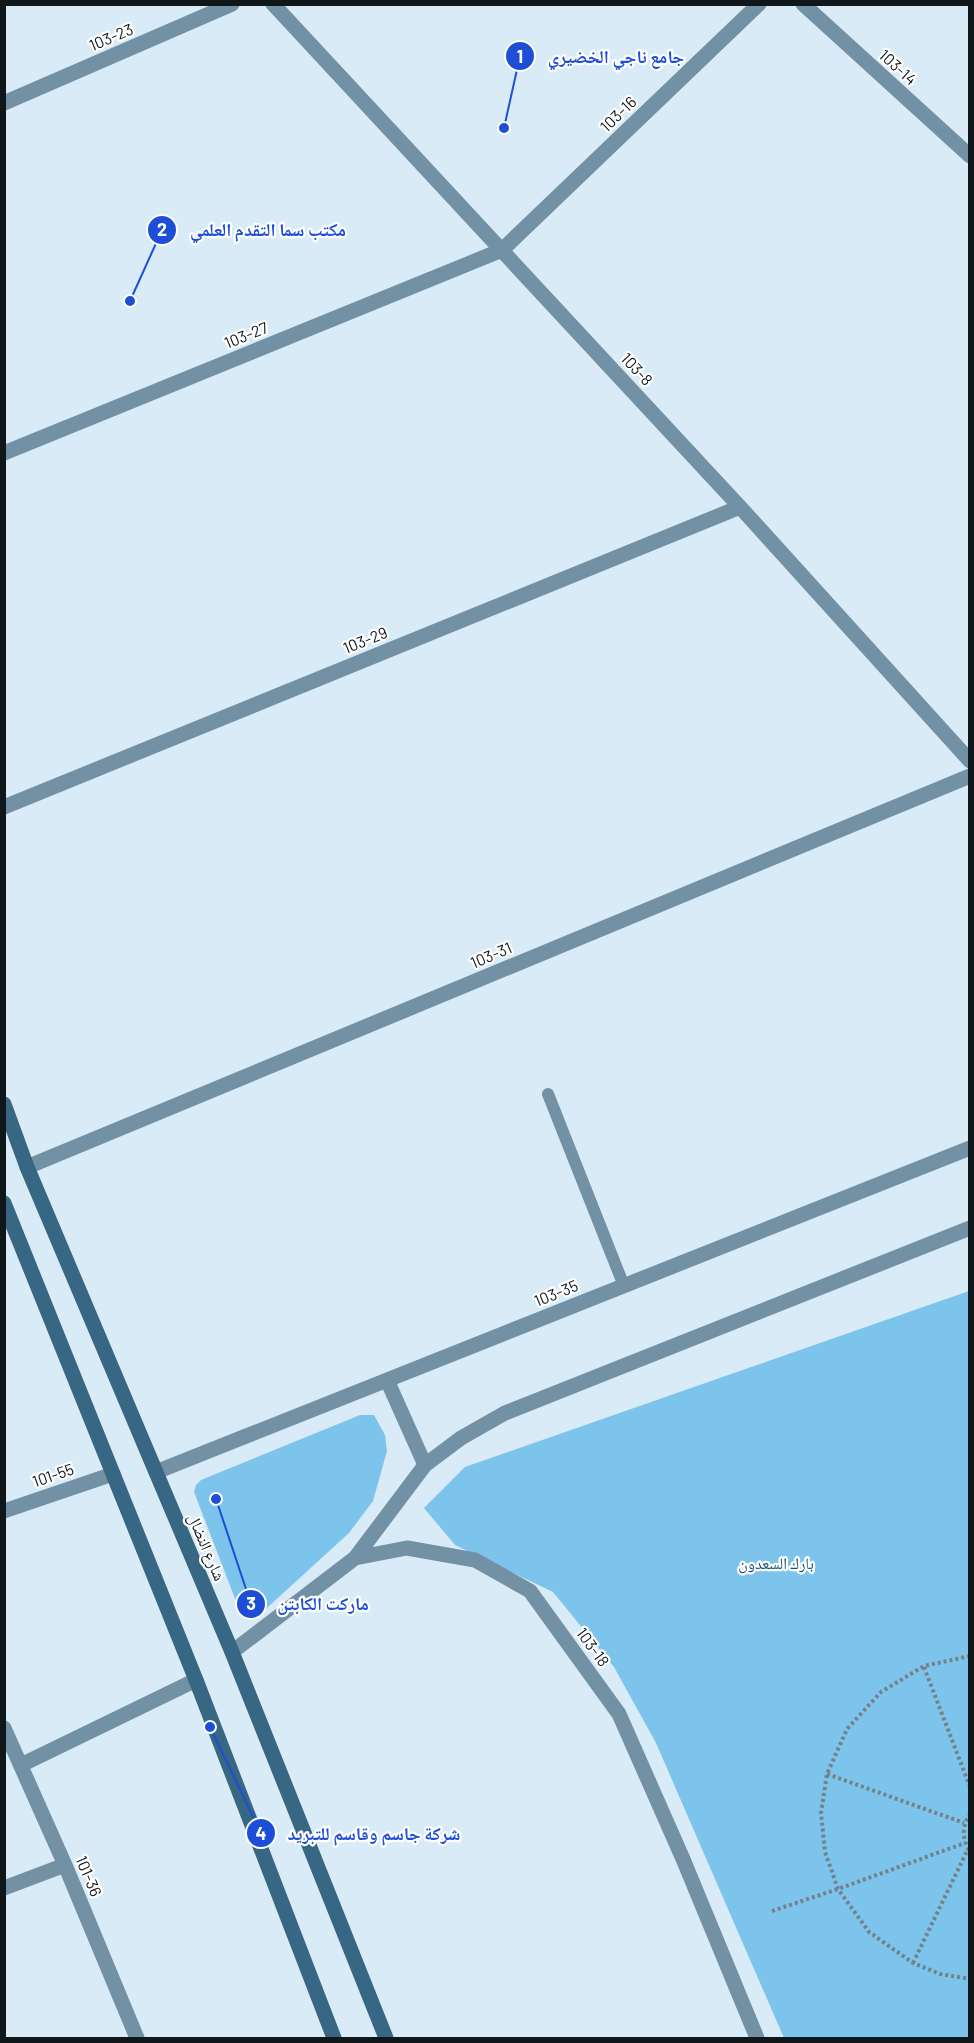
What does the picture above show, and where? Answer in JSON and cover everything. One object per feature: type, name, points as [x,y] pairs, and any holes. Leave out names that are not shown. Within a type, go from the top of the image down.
[{"type":"main road","name":"شارع النضال","points":[[4,1104],[27,1167],[232,1652],[386,2038]]},
{"type":"main road","points":[[4,1203],[196,1680],[334,2038]]},
{"type":"street","name":"103-23","points":[[4,103],[232,4]]},
{"type":"street","name":"103-8","points":[[273,4],[740,507],[969,761]]},
{"type":"street","name":"103-16","points":[[502,250],[759,4]]},
{"type":"street","name":"103-14","points":[[803,4],[969,156]]},
{"type":"street","name":"103-27","points":[[4,453],[502,250]]},
{"type":"street","name":"103-29","points":[[4,807],[740,507]]},
{"type":"street","name":"103-31","points":[[27,1167],[969,776]]},
{"type":"street","name":"103-35","points":[[156,1472],[969,1148]]},
{"type":"street","points":[[355,1558],[424,1465],[461,1438],[505,1413],[969,1228]]},
{"type":"street","points":[[387,1380],[424,1465]]},
{"type":"street","name":"101-55","points":[[4,1510],[113,1474]]},
{"type":"street","name":"103-18","points":[[232,1652],[355,1558],[406,1548],[475,1560],[530,1591],[619,1714],[758,2038]]},
{"type":"street","points":[[21,1765],[196,1680]]},
{"type":"street","name":"101-36","points":[[4,1728],[65,1865],[137,2038]]},
{"type":"street","points":[[4,1888],[65,1865]]},
{"type":"lane","points":[[548,1094],[624,1286]]},
{"type":"path","points":[[969,1656],[924,1666],[881,1692],[847,1729],[827,1774],[821,1813],[825,1852],[838,1889],[869,1932],[913,1963],[940,1974],[968,1979],[969,1985]]},
{"type":"path","points":[[924,1666],[969,1787]]},
{"type":"path","points":[[827,1774],[964,1823]]},
{"type":"path","points":[[913,1963],[969,1850],[963,1833],[964,1823],[969,1814]]},
{"type":"path","points":[[772,1911],[965,1843]]},
{"type":"green space","name":"بارك السعدون","points":[[969,1291],[969,2038],[784,2038],[656,1743],[614,1667],[553,1592],[455,1545],[424,1508],[465,1467]]},
{"type":"green space","points":[[360,1415],[374,1415],[385,1435],[387,1451],[373,1501],[349,1533],[257,1617],[248,1618],[239,1609],[194,1492],[196,1485],[201,1480]]},
{"type":"place","name":"جامع ناجي الخضيري","points":[[504,128]]},
{"type":"place","name":"مكتب سما التقدم العلمي","points":[[130,301]]},
{"type":"place","name":"ماركت الكابتن","points":[[216,1499]]},
{"type":"place","name":"شركة جاسم وقاسم للتبريد","points":[[210,1727]]}]
